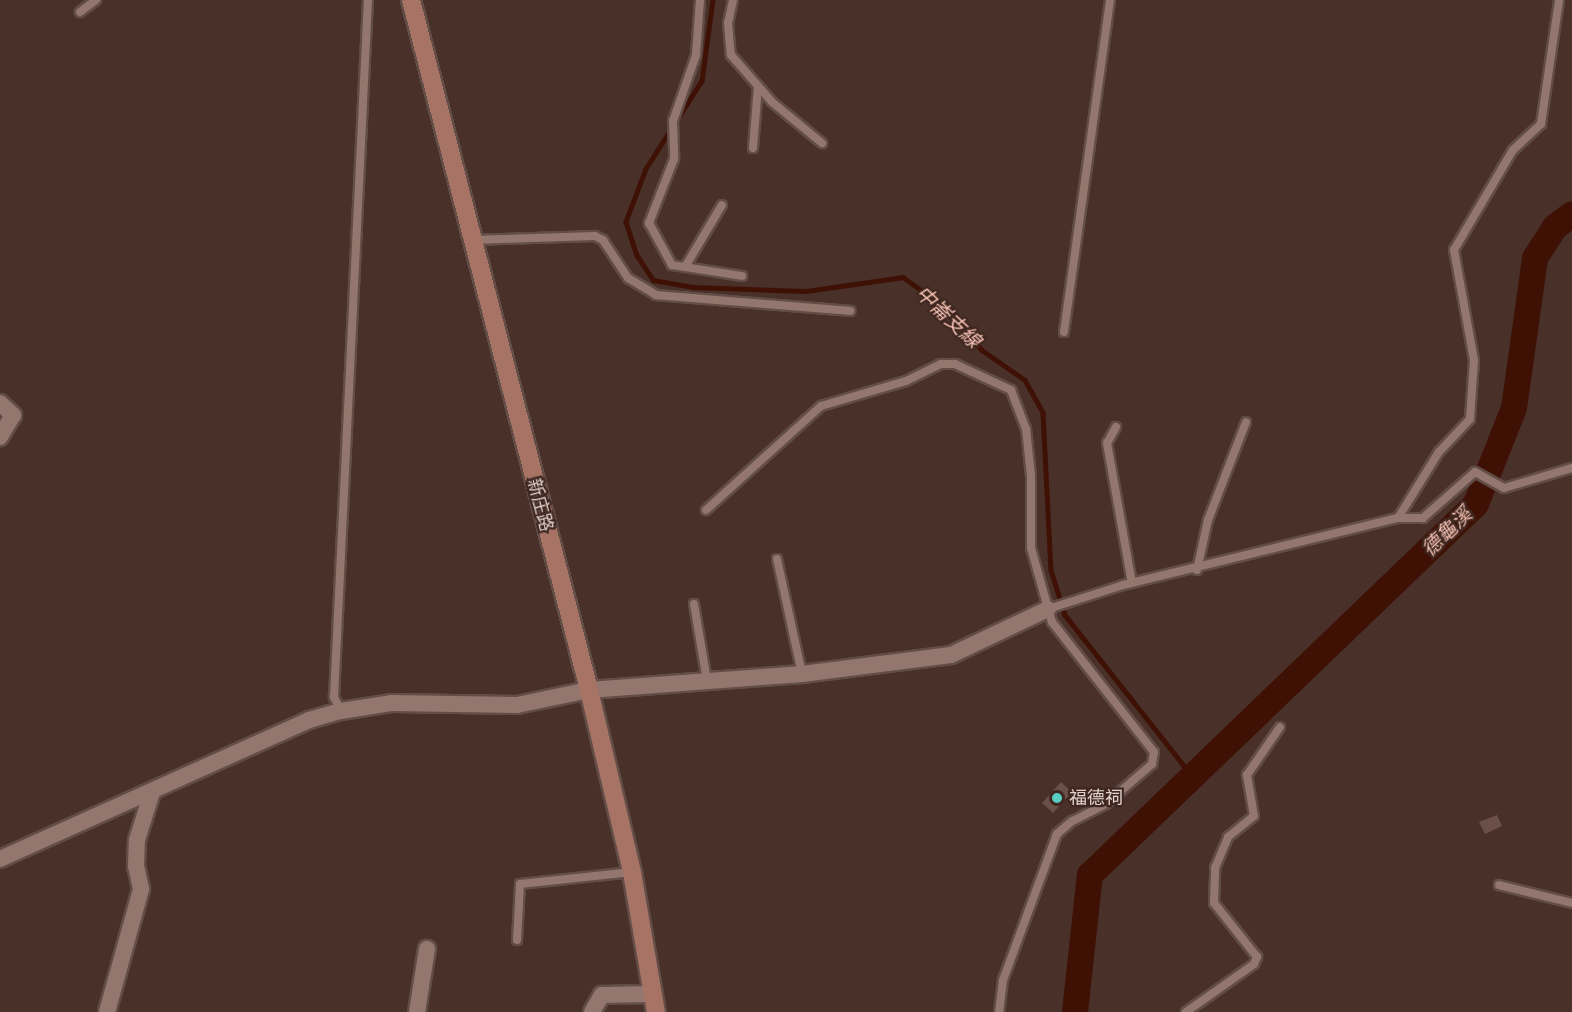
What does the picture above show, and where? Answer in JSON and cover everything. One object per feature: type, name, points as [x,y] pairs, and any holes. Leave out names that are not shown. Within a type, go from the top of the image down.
[{"type":"street","name":"新庄路","points":[[411,0],[589,690],[632,872],[654,1003]]},
{"type":"street","points":[[0,403],[13,415],[0,437]]},
{"type":"street","points":[[0,859],[309,720],[341,711],[392,703],[517,705],[589,690],[802,674],[951,655],[1048,609]]},
{"type":"street","points":[[107,1012],[141,889],[136,866],[137,840],[152,792]]},
{"type":"street","points":[[417,1012],[427,949]]},
{"type":"street","points":[[592,1012],[602,995],[654,1003]]},
{"type":"lane","points":[[80,12],[96,0]]},
{"type":"lane","points":[[341,711],[334,697],[368,0]]},
{"type":"lane","points":[[700,0],[696,55],[673,121],[674,159],[649,223],[672,265],[742,276]]},
{"type":"lane","points":[[733,0],[728,23],[731,55],[758,86],[822,143]]},
{"type":"lane","points":[[1064,332],[1110,0]]},
{"type":"lane","points":[[1398,518],[1439,452],[1470,418],[1474,360],[1454,250],[1513,150],[1541,124],[1559,0]]},
{"type":"lane","points":[[753,148],[758,86]]},
{"type":"lane","points":[[685,267],[722,205]]},
{"type":"lane","points":[[472,240],[595,236],[607,245],[628,278],[656,295],[850,311]]},
{"type":"lane","points":[[706,510],[821,406],[906,381],[941,364],[955,364],[1011,390],[1020,407],[1031,476],[1031,548],[1052,622],[1154,752],[1152,764],[1106,804],[1072,821],[1057,834],[1002,980],[999,1012]]},
{"type":"lane","points":[[1197,570],[1208,520],[1246,422]]},
{"type":"lane","points":[[1116,427],[1107,443],[1132,584]]},
{"type":"lane","points":[[1048,609],[1069,606],[1132,584],[1197,570],[1398,518],[1423,518],[1475,472],[1504,488],[1572,468]]},
{"type":"lane","points":[[777,559],[802,674]]},
{"type":"lane","points":[[694,604],[707,681]]},
{"type":"lane","points":[[1186,1012],[1254,964],[1257,957],[1214,903],[1215,868],[1228,837],[1254,816],[1247,775],[1280,727]]},
{"type":"lane","points":[[516,940],[520,884],[632,872]]},
{"type":"lane","points":[[1499,885],[1572,903]]},
{"type":"building","name":"福德祠","points":[[1061,782],[1072,792],[1053,813],[1042,803]]},
{"type":"building","points":[[1497,815],[1502,826],[1485,834],[1479,822]]},
{"type":"waterway","name":"中崙支線","points":[[713,0],[702,81],[646,169],[626,222],[637,255],[653,280],[693,287],[806,291],[903,277],[939,303],[982,350],[1025,380],[1043,413],[1051,570],[1065,615],[1193,777]]},
{"type":"waterway","name":"德龜溪","points":[[1075,1012],[1090,875],[1476,504],[1514,408],[1535,258],[1555,227],[1572,214]]},
{"type":"place","name":"福德祠","points":[[1057,798]]}]
